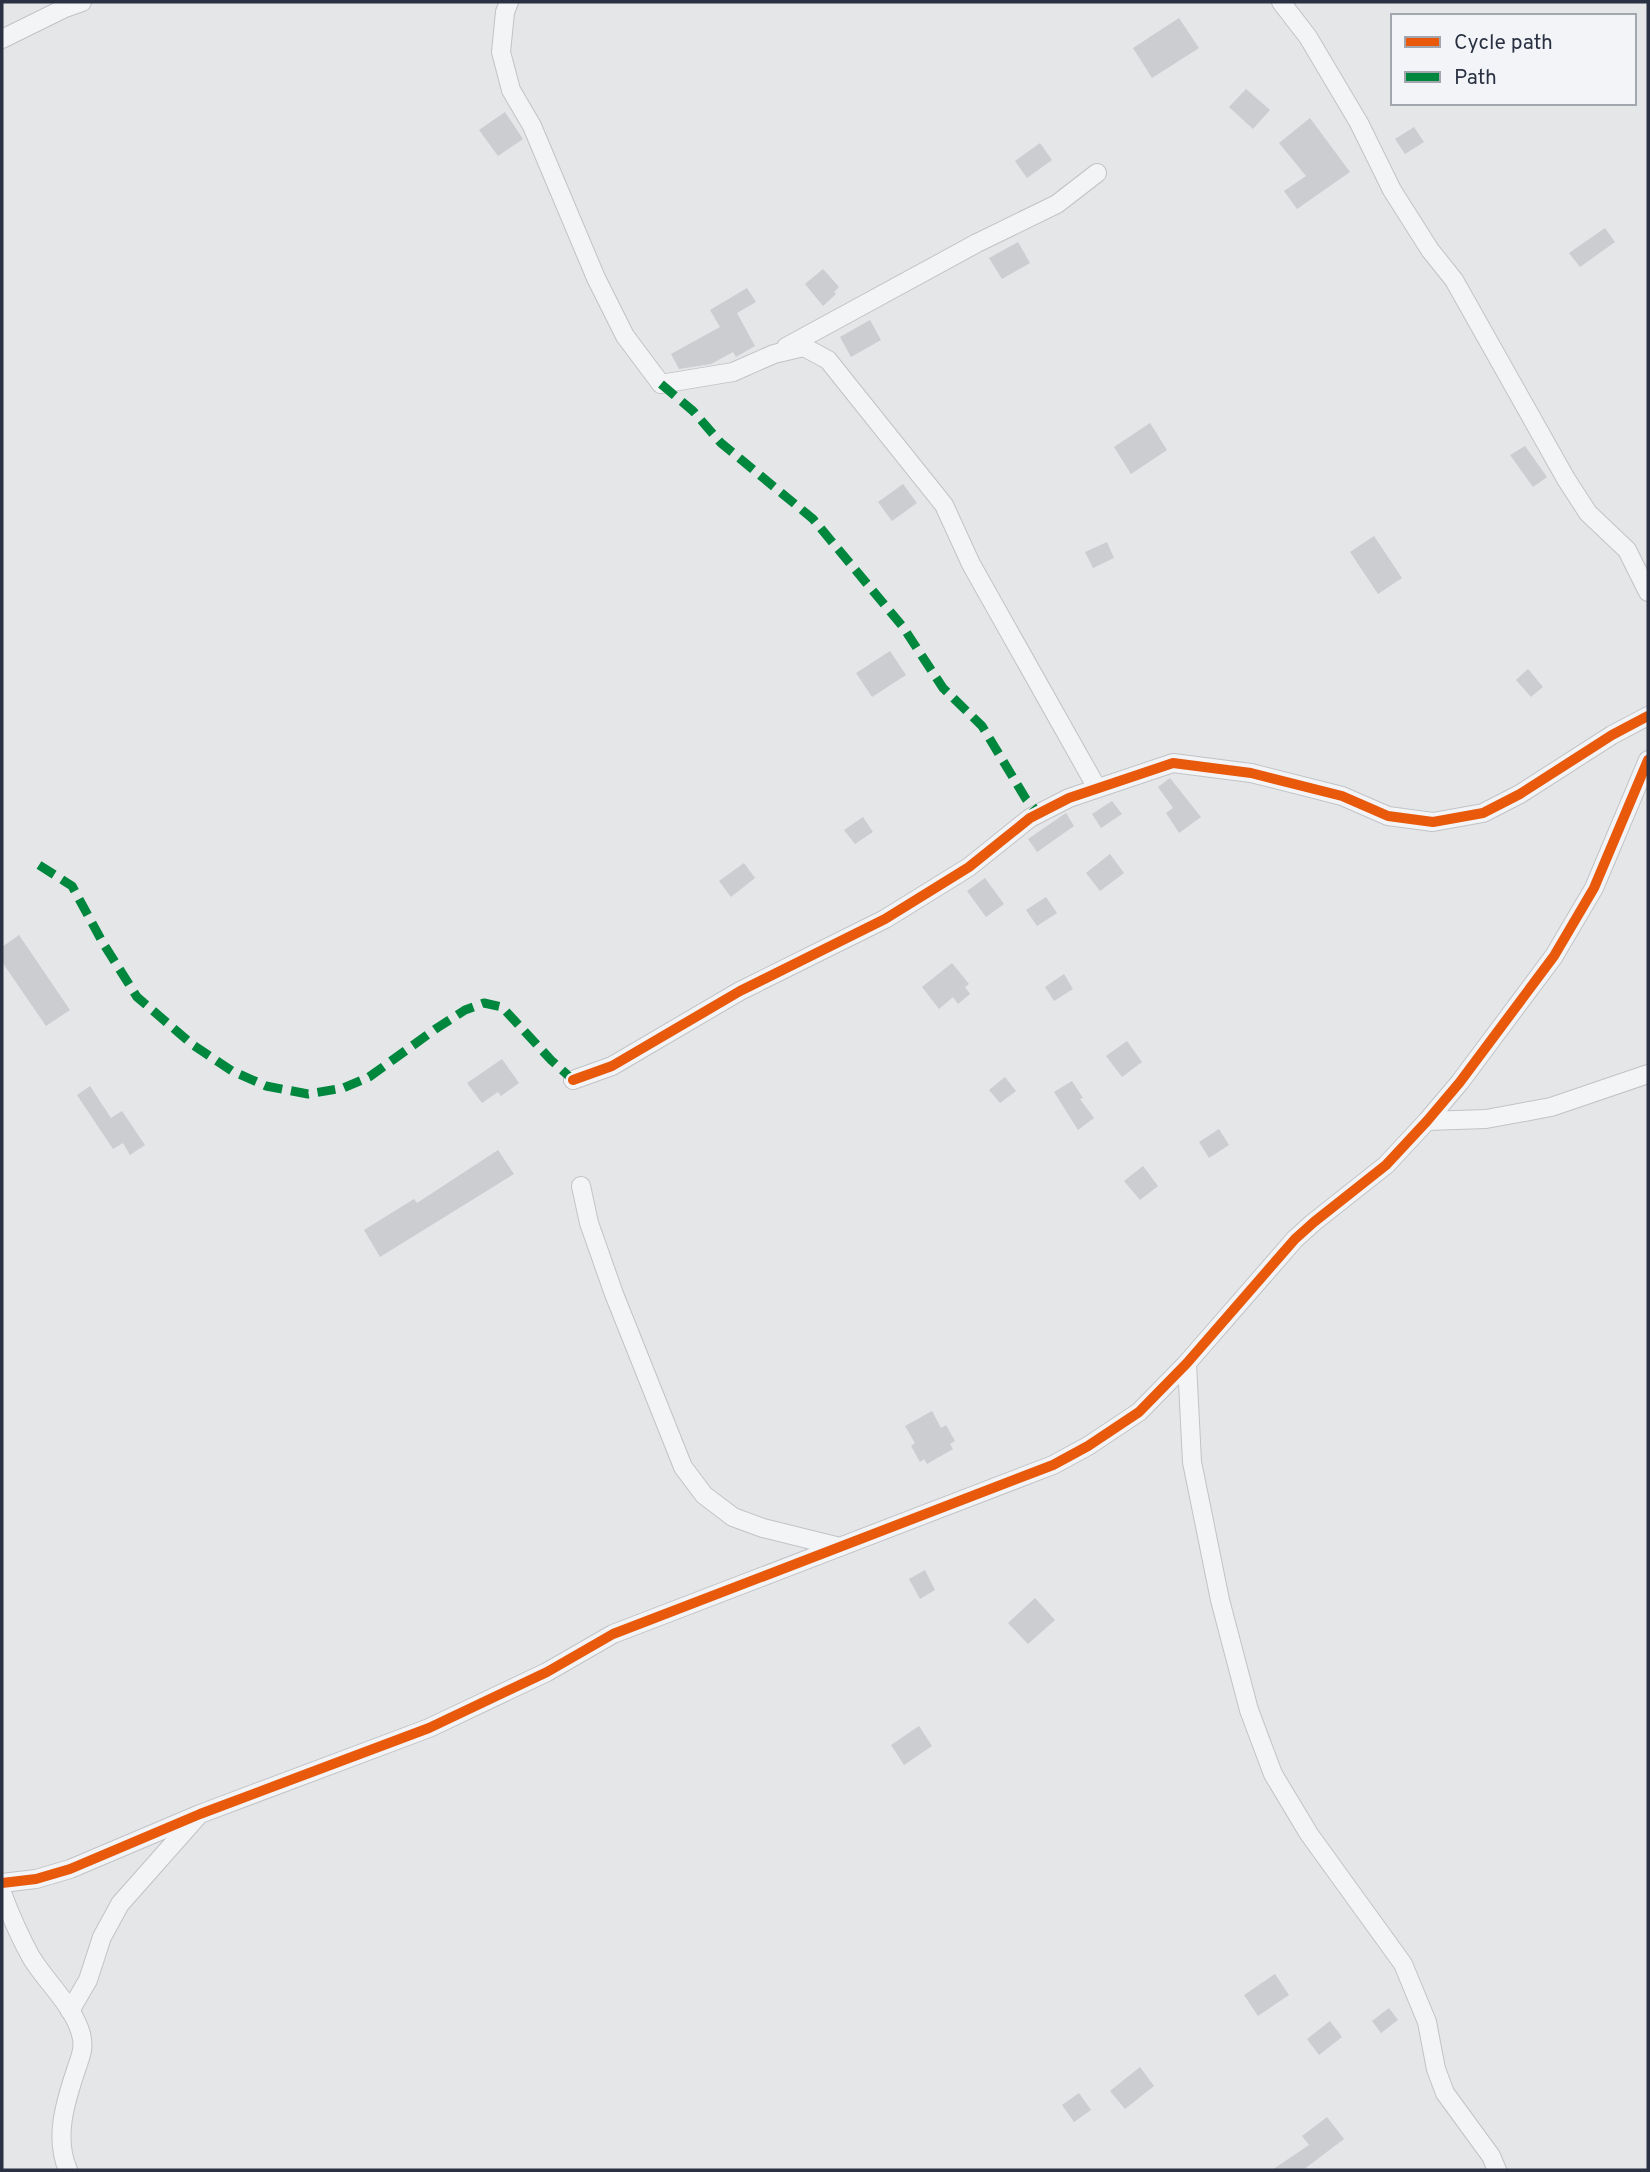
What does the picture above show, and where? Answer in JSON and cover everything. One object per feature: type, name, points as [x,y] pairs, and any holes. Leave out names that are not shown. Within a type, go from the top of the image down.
[{"type":"street","points":[[2,39],[82,2]]},
{"type":"street","points":[[509,2],[505,12],[501,52],[511,90],[532,126],[596,278],[625,336],[661,384],[733,372],[774,354],[977,243],[1058,204],[1097,173]]},
{"type":"street","points":[[1281,2],[1308,37],[1359,123],[1392,190],[1430,250],[1454,280],[1566,479],[1588,513],[1627,550],[1648,592]]},
{"type":"street","points":[[774,354],[804,347],[828,360],[944,505],[971,564],[1097,788]]},
{"type":"street","points":[[573,1080],[612,1066],[740,991],[885,919],[968,867],[1030,818],[1069,798],[1097,788],[1173,763],[1208,766],[1303,785],[1342,796],[1388,816],[1433,822],[1483,813],[1520,794],[1612,735],[1648,716]]},
{"type":"street","points":[[2,1883],[36,1880],[70,1869],[200,1814],[429,1728],[547,1672],[613,1634],[1053,1465],[1088,1446],[1139,1412],[1188,1363],[1295,1239],[1386,1164],[1460,1082],[1555,956],[1594,888],[1648,760]]},
{"type":"street","points":[[1427,1121],[1486,1119],[1551,1107],[1648,1074]]},
{"type":"street","points":[[580,1186],[589,1223],[614,1294],[683,1467],[704,1495],[733,1517],[763,1528],[840,1547]]},
{"type":"street","points":[[1188,1363],[1192,1462],[1220,1601],[1249,1710],[1273,1774],[1309,1834],[1403,1964],[1427,2022],[1436,2069],[1445,2093],[1491,2156],[1497,2170]]},
{"type":"street","points":[[70,2011],[88,1980],[102,1937],[120,1904],[200,1814]]},
{"type":"street","points":[[2,1893],[32,1957],[70,2011],[81,2033],[84,2052],[76,2070],[62,2123],[60,2144],[68,2170]]},
{"type":"building","points":[[1179,18],[1199,48],[1152,78],[1133,48]]},
{"type":"building","points":[[1246,89],[1270,110],[1253,129],[1229,107]]},
{"type":"building","points":[[505,112],[523,139],[498,156],[479,130]]},
{"type":"building","points":[[1310,118],[1350,172],[1297,209],[1284,191],[1306,176],[1279,143]]},
{"type":"building","points":[[1414,127],[1424,142],[1405,154],[1395,139]]},
{"type":"building","points":[[1040,143],[1052,160],[1027,178],[1015,161]]},
{"type":"building","points":[[1605,228],[1615,242],[1580,267],[1569,253]]},
{"type":"building","points":[[1018,242],[1030,263],[1002,279],[989,258]]},
{"type":"building","points":[[823,269],[839,287],[834,292],[836,294],[823,306],[805,284]]},
{"type":"building","points":[[747,288],[756,302],[737,313],[755,346],[736,357],[733,352],[711,364],[679,369],[671,354],[720,327],[710,310]]},
{"type":"building","points":[[870,320],[881,340],[851,357],[840,337]]},
{"type":"building","points":[[1150,423],[1167,450],[1131,474],[1114,447]]},
{"type":"building","points":[[1525,446],[1547,477],[1533,487],[1510,455]]},
{"type":"building","points":[[903,484],[917,503],[892,521],[878,502]]},
{"type":"building","points":[[1374,536],[1402,578],[1378,594],[1350,552]]},
{"type":"building","points":[[1107,542],[1114,558],[1093,568],[1085,552]]},
{"type":"building","points":[[890,651],[906,675],[872,697],[856,673]]},
{"type":"building","points":[[1528,669],[1543,687],[1531,697],[1516,680]]},
{"type":"building","points":[[1170,778],[1201,817],[1179,833],[1166,813],[1173,808],[1158,787]]},
{"type":"building","points":[[1112,801],[1122,814],[1101,828],[1092,814]]},
{"type":"building","points":[[1066,813],[1074,826],[1037,852],[1028,839]]},
{"type":"building","points":[[863,817],[873,832],[855,844],[844,830]]},
{"type":"building","points":[[1110,854],[1124,873],[1100,891],[1086,873]]},
{"type":"building","points":[[744,863],[755,878],[731,897],[719,881]]},
{"type":"building","points":[[985,878],[1004,904],[986,917],[967,891]]},
{"type":"building","points":[[1046,897],[1057,913],[1037,926],[1026,910]]},
{"type":"building","points":[[19,935],[70,1010],[46,1026],[2,962],[2,947]]},
{"type":"building","points":[[952,963],[969,984],[965,987],[970,994],[958,1004],[953,997],[939,1009],[922,987]]},
{"type":"building","points":[[1064,974],[1073,989],[1054,1001],[1045,987]]},
{"type":"building","points":[[1127,1041],[1142,1062],[1122,1077],[1106,1056]]},
{"type":"building","points":[[502,1059],[519,1083],[501,1096],[498,1092],[482,1103],[467,1083]]},
{"type":"building","points":[[1005,1077],[1016,1091],[1000,1103],[989,1090]]},
{"type":"building","points":[[1072,1081],[1083,1098],[1080,1099],[1094,1118],[1078,1130],[1054,1092]]},
{"type":"building","points":[[90,1086],[111,1118],[122,1111],[145,1145],[130,1155],[123,1143],[113,1149],[77,1095]]},
{"type":"building","points":[[1219,1129],[1229,1145],[1209,1158],[1199,1142]]},
{"type":"building","points":[[498,1150],[514,1174],[380,1257],[364,1230],[414,1199],[417,1203]]},
{"type":"building","points":[[1143,1166],[1158,1186],[1140,1200],[1124,1181]]},
{"type":"building","points":[[932,1411],[941,1428],[946,1425],[955,1441],[950,1444],[953,1449],[927,1464],[924,1459],[920,1462],[911,1446],[915,1443],[905,1426]]},
{"type":"building","points":[[925,1570],[935,1590],[920,1599],[909,1579]]},
{"type":"building","points":[[1035,1598],[1055,1620],[1028,1644],[1008,1623]]},
{"type":"building","points":[[919,1726],[932,1746],[904,1765],[891,1745]]},
{"type":"building","points":[[1275,1974],[1289,1995],[1258,2016],[1244,1995]]},
{"type":"building","points":[[1389,2008],[1398,2020],[1381,2033],[1372,2021]]},
{"type":"building","points":[[1330,2021],[1342,2037],[1319,2055],[1307,2039]]},
{"type":"building","points":[[1140,2067],[1154,2086],[1125,2109],[1110,2091]]},
{"type":"building","points":[[1079,2093],[1091,2110],[1074,2122],[1062,2105]]},
{"type":"building","points":[[1327,2117],[1344,2139],[1303,2170],[1272,2170],[1309,2145],[1302,2136]]},
{"type":"marked path","points":[[661,384],[693,411],[721,443],[813,519],[903,627],[943,688],[982,726],[1026,799],[1038,813]]},
{"type":"marked path","points":[[39,865],[72,886],[137,997],[193,1045],[232,1071],[266,1086],[308,1094],[343,1088],[369,1077],[437,1028],[465,1010],[484,1003],[502,1007],[573,1080]]},
{"type":"cycle path","points":[[573,1080],[612,1066],[740,991],[885,919],[969,867],[1030,818],[1069,798],[1173,763],[1251,773],[1342,796],[1388,816],[1433,822],[1483,813],[1520,794],[1612,735],[1648,716]]},
{"type":"cycle path","points":[[2,1883],[36,1879],[70,1869],[200,1814],[429,1728],[547,1672],[613,1634],[1053,1465],[1088,1446],[1139,1412],[1187,1363],[1295,1239],[1386,1165],[1460,1082],[1554,956],[1594,888],[1648,760]]}]
